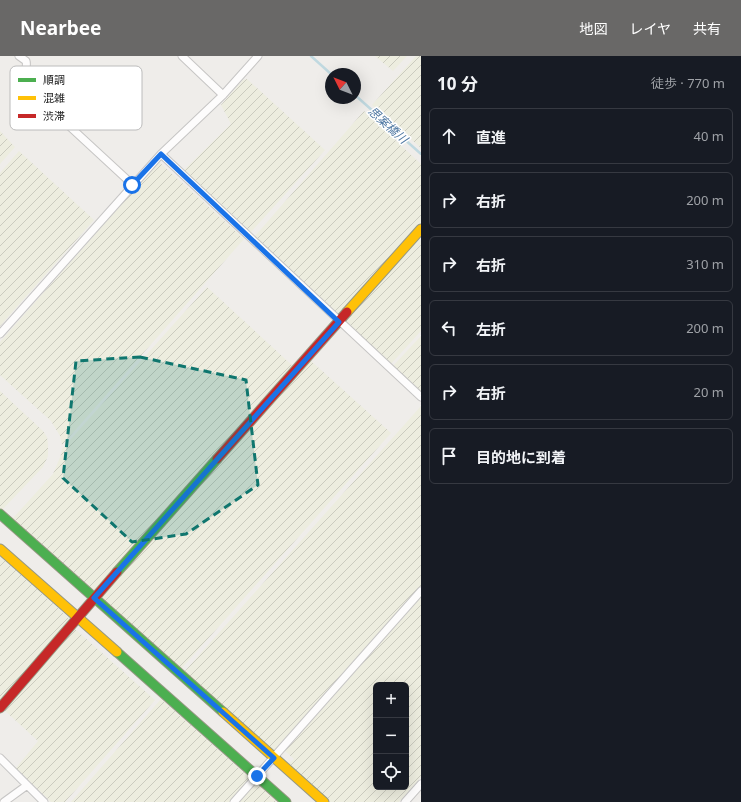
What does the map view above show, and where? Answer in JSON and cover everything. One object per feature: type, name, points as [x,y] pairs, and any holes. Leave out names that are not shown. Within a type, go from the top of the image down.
[{"type":"street","points":[[19,56],[26,60],[27,66]]},
{"type":"street","points":[[182,56],[223,95]]},
{"type":"street","points":[[0,334],[132,185],[161,154],[223,95],[258,56]]},
{"type":"street","points":[[73,130],[132,185]]},
{"type":"street","points":[[161,154],[421,397]]},
{"type":"street","points":[[0,708],[94,598],[420,233]]},
{"type":"street","points":[[0,514],[324,802]]},
{"type":"street","points":[[0,549],[286,802]]},
{"type":"street","points":[[234,802],[421,591]]},
{"type":"street","points":[[0,758],[26,786],[44,802]]},
{"type":"street","points":[[405,802],[421,784]]},
{"type":"street","points":[[4,802],[26,786]]},
{"type":"highlighted area","points":[[140,357],[246,380],[258,485],[186,534],[132,542],[63,478],[76,361]]},
{"type":"shaded area","points":[[375,56],[407,56],[393,71]]},
{"type":"shaded area","points":[[416,56],[421,56],[421,148],[372,105]]},
{"type":"shaded area","points":[[247,79],[325,150],[251,232],[184,170],[231,124],[221,105],[243,80]]},
{"type":"shaded area","points":[[364,111],[421,164],[421,223],[339,317],[255,236]]},
{"type":"shaded area","points":[[0,131],[15,147],[0,164]]},
{"type":"shaded area","points":[[19,151],[94,220],[0,326],[0,173]]},
{"type":"shaded area","points":[[159,162],[244,239],[62,445],[60,436],[51,421],[0,375],[0,342]]},
{"type":"shaded area","points":[[419,239],[421,241],[421,331],[390,365],[344,323],[415,240]]},
{"type":"shaded area","points":[[207,287],[295,368],[96,590],[90,587],[13,518],[53,474],[62,449]]},
{"type":"shaded area","points":[[421,336],[421,393],[392,367]]},
{"type":"shaded area","points":[[310,360],[391,433],[181,669],[102,599],[102,594]]},
{"type":"shaded area","points":[[0,391],[43,431],[47,437],[48,445],[48,456],[43,467],[2,510],[0,508]]},
{"type":"shaded area","points":[[421,406],[421,586],[273,752],[184,672]]},
{"type":"shaded area","points":[[0,556],[70,619],[0,702]]},
{"type":"shaded area","points":[[421,597],[421,777],[399,802],[330,802],[288,764],[294,759],[285,751]]},
{"type":"shaded area","points":[[75,629],[155,700],[65,802],[51,802],[16,768],[38,741],[3,709]]},
{"type":"shaded area","points":[[161,699],[251,779],[230,802],[71,802]]},
{"type":"shaded area","points":[[256,783],[277,802],[239,802]]},
{"type":"waterway","name":"思案橋川","points":[[311,56],[325,69]]},
{"type":"waterway","name":"思案橋川","points":[[361,100],[421,154]]},
{"type":"traffic: fast","points":[[117,572],[217,459]]},
{"type":"traffic: fast","points":[[0,514],[223,712]]},
{"type":"traffic: fast","points":[[117,652],[286,802]]},
{"type":"traffic: slow","points":[[347,312],[421,229]]},
{"type":"traffic: slow","points":[[0,549],[117,652]]},
{"type":"traffic: slow","points":[[223,712],[324,802]]},
{"type":"traffic: jam","points":[[217,459],[347,312]]},
{"type":"traffic: jam","points":[[0,708],[117,572]]},
{"type":"route","points":[[132,185],[161,154],[339,322],[94,598],[274,758],[257,776]]}]
